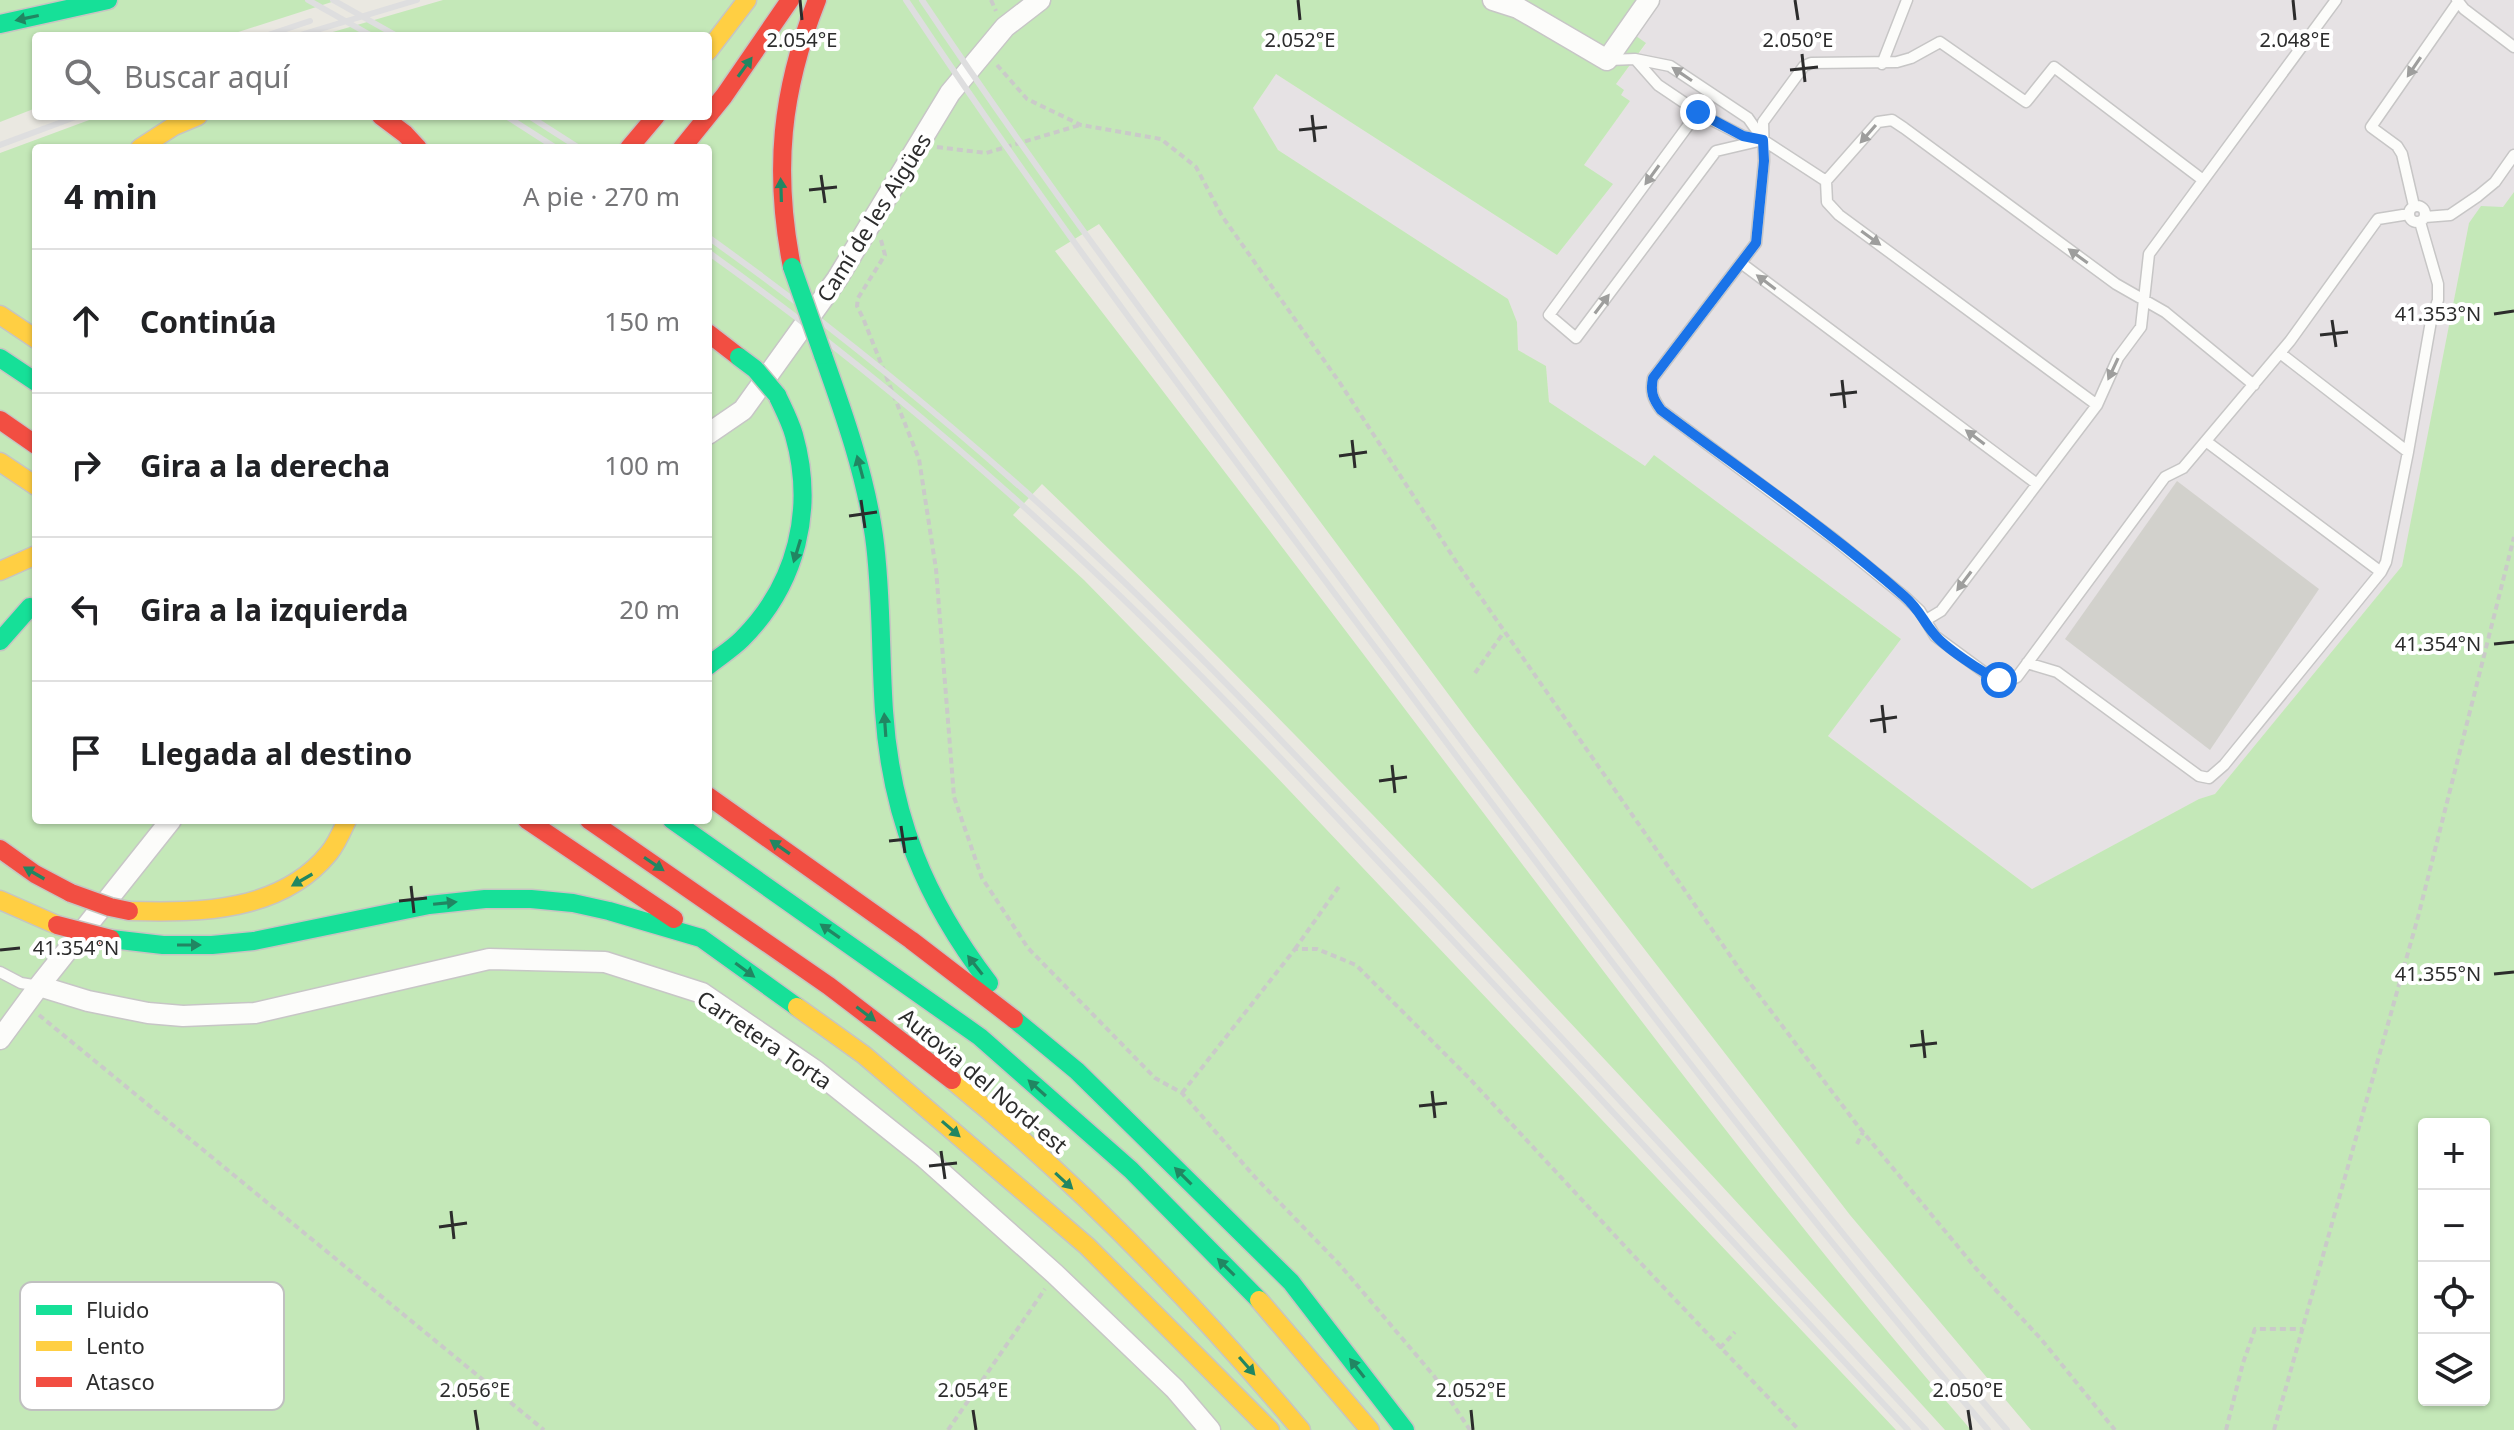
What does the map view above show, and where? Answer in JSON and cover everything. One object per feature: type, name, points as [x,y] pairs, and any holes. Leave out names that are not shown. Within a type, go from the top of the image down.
[{"type":"highway","points":[[0,24],[108,0]]},
{"type":"highway","points":[[712,46],[747,0]]},
{"type":"highway","points":[[712,111],[790,0]]},
{"type":"highway","points":[[817,0],[798,51],[786,102],[781,205],[792,267],[857,453],[873,529],[880,591],[886,736],[893,781],[924,883],[960,947],[1023,1026]]},
{"type":"highway","points":[[146,144],[188,120]]},
{"type":"highway","points":[[386,120],[414,144]]},
{"type":"highway","points":[[632,144],[653,120]]},
{"type":"highway","points":[[685,144],[705,120]]},
{"type":"highway","points":[[0,315],[32,336]]},
{"type":"highway","points":[[712,336],[755,369],[777,395],[791,420],[801,457],[806,495],[803,532],[792,567],[773,602],[751,632],[712,664]]},
{"type":"highway","points":[[0,358],[32,379]]},
{"type":"highway","points":[[0,420],[32,442]]},
{"type":"highway","points":[[0,462],[32,483]]},
{"type":"highway","points":[[0,571],[32,557]]},
{"type":"highway","points":[[0,620],[32,605]]},
{"type":"highway","points":[[0,641],[32,606]]},
{"type":"highway","points":[[712,799],[911,940],[1077,1071],[1291,1282],[1405,1430]]},
{"type":"highway","points":[[0,849],[35,874],[71,893],[110,907],[129,911],[189,912],[223,908],[277,895],[313,874],[337,846],[345,824]]},
{"type":"highway","points":[[533,824],[701,938],[864,1055],[1087,1246],[1270,1430]]},
{"type":"highway","name":"Autovia del Nord-est","points":[[595,824],[780,950],[906,1043],[986,1109],[1148,1260],[1219,1335],[1301,1430]]},
{"type":"highway","name":"Autovia del Nord-est","points":[[678,824],[980,1037],[1131,1170],[1269,1310],[1370,1430]]},
{"type":"highway","points":[[0,900],[57,925],[111,939],[163,945],[254,941],[429,905],[485,899],[573,903],[701,938]]},
{"type":"street","name":"Camí de les Aigües","points":[[712,431],[743,410],[837,279],[950,93],[1005,27],[1040,0]]},
{"type":"street","points":[[1493,0],[1518,8],[1607,60],[1649,0]]},
{"type":"street","points":[[0,1039],[168,824]]},
{"type":"street","name":"Carretera Torta","points":[[39,986],[88,1001],[148,1013],[183,1016],[255,1013],[489,959],[605,962],[702,993],[816,1071],[925,1158],[1055,1274],[1175,1389],[1210,1430]]},
{"type":"lane","points":[[1882,64],[1907,0]]},
{"type":"lane","points":[[1926,620],[1941,611],[2097,405],[2118,358],[2141,327],[2149,254],[2336,0]]},
{"type":"lane","points":[[2411,210],[2402,154],[2397,146],[2371,127],[2458,1],[2514,47]]},
{"type":"lane","points":[[2027,663],[2057,672],[2199,776],[2209,778],[2224,765],[2381,572],[2389,552],[2431,321],[2438,300],[2438,284],[2422,219],[2422,207],[2378,219],[2280,353],[2183,468],[2165,477],[2027,663],[2017,677],[2008,681],[1988,675],[1935,636],[1920,611],[1881,577],[1661,410],[1651,389],[1653,378],[1756,243],[1764,161],[1763,122],[1804,66],[1820,62],[1882,64],[1911,58],[1940,42],[2026,102],[2054,67],[2203,180]]},
{"type":"lane","points":[[1607,60],[1635,59],[1670,66],[1748,118],[1763,140]]},
{"type":"lane","points":[[1635,59],[1658,85],[1698,112],[1743,136],[1763,140],[1826,181]]},
{"type":"lane","points":[[1698,112],[1549,315],[1576,338],[1716,151],[1763,140]]},
{"type":"lane","points":[[2097,405],[1839,215],[1827,202],[1826,181],[1878,122],[1892,120],[2116,284],[2165,312],[2254,385]]},
{"type":"lane","points":[[2422,219],[2450,215],[2469,203],[2495,182],[2514,155]]},
{"type":"lane","points":[[1741,263],[2037,484]]},
{"type":"lane","points":[[2280,353],[2408,452]]},
{"type":"lane","points":[[2207,442],[2381,572]]},
{"type":"lane","points":[[0,972],[21,983],[39,986]]},
{"type":"path","points":[[985,51],[1027,99],[1081,125],[1161,139],[1196,167],[1222,216],[1340,383],[1459,566],[1743,974],[1863,1132],[2115,1430]]},
{"type":"path","points":[[919,144],[986,153],[1081,125]]},
{"type":"path","points":[[869,227],[883,242],[885,255],[858,298],[857,306],[919,459],[936,569],[954,797],[982,878],[1028,948],[1155,1078],[1182,1093],[1253,1175],[1340,1265],[1434,1376],[1470,1430]]},
{"type":"path","points":[[2274,1430],[2418,917],[2514,537]]},
{"type":"path","points":[[1475,673],[1504,631]]},
{"type":"path","points":[[1182,1093],[1295,949],[1340,885]]},
{"type":"path","points":[[1295,949],[1317,949],[1356,965],[1469,1078],[1799,1430]]},
{"type":"path","points":[[26,1004],[544,1430]]},
{"type":"path","points":[[1857,1144],[1863,1132]]},
{"type":"path","points":[[948,1430],[1055,1274]]},
{"type":"path","points":[[2226,1430],[2255,1329],[2303,1329]]},
{"type":"path","points":[[1720,1348],[1735,1332]]},
{"type":"shaded area","points":[[1652,0],[2514,0],[2514,192],[2503,207],[2469,223],[2402,566],[2215,794],[2199,799],[2032,889],[1828,736],[1900,638],[1654,455],[1645,466],[1549,402],[1546,366],[1518,350],[1517,322],[1508,299],[1278,150],[1253,108],[1276,74],[1557,255],[1612,185],[1584,165],[1630,101],[1620,95],[1616,84],[1646,44],[1629,32]]},
{"type":"green space","points":[[0,0],[338,0],[238,32],[32,32],[32,110],[0,122]]},
{"type":"green space","points":[[443,0],[1652,0],[1629,31],[1646,43],[1616,84],[1624,90],[1621,95],[1630,101],[1584,165],[1613,184],[1557,255],[1276,74],[1253,108],[1278,150],[1508,299],[1517,322],[1518,350],[1546,366],[1549,402],[1645,466],[1654,455],[1901,639],[1828,736],[2032,889],[2199,799],[2215,794],[2402,566],[2469,223],[2481,206],[2503,207],[2514,192],[2514,1430],[2031,1430],[1850,1215],[1475,730],[1099,224],[1055,251],[1710,1110],[1839,1272],[1971,1430],[1945,1430],[1613,1069],[1388,831],[1042,484],[1013,515],[1084,580],[1270,770],[1896,1430],[0,1430],[0,153],[89,120],[712,120],[712,32],[333,32]]},
{"type":"building","points":[[2177,481],[2319,589],[2210,750],[2065,639]]},
{"type":"railway","points":[[308,0],[365,32]]},
{"type":"railway","points":[[333,0],[390,32]]},
{"type":"railway","points":[[310,32],[417,0]]},
{"type":"railway","points":[[906,0],[1023,171],[1145,339],[1538,864],[1759,1151],[1988,1430]]},
{"type":"railway","points":[[922,0],[1143,313],[1526,827],[1842,1233],[2007,1430]]},
{"type":"railway","points":[[277,32],[310,21]]},
{"type":"railway","points":[[0,145],[67,120]]},
{"type":"railway","points":[[512,120],[550,144]]},
{"type":"railway","points":[[535,120],[573,144]]},
{"type":"railway","points":[[712,240],[922,402],[1024,491],[1163,620],[1429,896],[1926,1430]]},
{"type":"railway","points":[[712,255],[918,415],[1069,548],[1154,629],[1469,958],[1908,1430]]},
{"type":"traffic: fast","points":[[0,24],[108,0]]},
{"type":"traffic: fast","points":[[792,267],[823,355]]},
{"type":"traffic: fast","points":[[823,355],[853,444],[874,536],[884,711],[894,786],[903,821],[929,888],[966,952],[989,983]]},
{"type":"traffic: fast","points":[[739,357],[755,369],[777,395]]},
{"type":"traffic: fast","points":[[0,358],[32,379]]},
{"type":"traffic: fast","points":[[712,663],[738,643],[761,617],[788,570],[796,544],[801,518],[800,463],[792,430],[777,395]]},
{"type":"traffic: fast","points":[[0,641],[30,607]]},
{"type":"traffic: fast","points":[[678,824],[980,1037],[1131,1170],[1259,1300]]},
{"type":"traffic: fast","points":[[111,939],[163,945],[212,945],[254,941],[429,905],[485,899],[573,903],[701,938],[797,1007]]},
{"type":"traffic: fast","points":[[1014,1019],[1077,1071],[1291,1282],[1405,1430]]},
{"type":"traffic: slow","points":[[712,46],[747,0]]},
{"type":"traffic: slow","points":[[146,144],[188,120]]},
{"type":"traffic: slow","points":[[0,315],[32,336]]},
{"type":"traffic: slow","points":[[0,462],[32,483]]},
{"type":"traffic: slow","points":[[0,571],[32,557]]},
{"type":"traffic: slow","points":[[129,911],[211,909],[263,898],[310,873],[332,849],[345,824]]},
{"type":"traffic: slow","points":[[0,900],[57,925]]},
{"type":"traffic: slow","points":[[797,1007],[864,1055],[1087,1246],[1270,1430]]},
{"type":"traffic: slow","points":[[952,1080],[1046,1161],[1135,1247],[1220,1337],[1301,1430]]},
{"type":"traffic: slow","points":[[1259,1300],[1370,1430]]},
{"type":"traffic: jam","points":[[712,111],[790,0]]},
{"type":"traffic: jam","points":[[792,267],[783,198],[784,132],[795,67],[817,0]]},
{"type":"traffic: jam","points":[[386,120],[414,144]]},
{"type":"traffic: jam","points":[[632,144],[653,120]]},
{"type":"traffic: jam","points":[[685,144],[705,120]]},
{"type":"traffic: jam","points":[[712,336],[739,357]]},
{"type":"traffic: jam","points":[[0,420],[32,442]]},
{"type":"traffic: jam","points":[[712,799],[911,940],[1014,1019]]},
{"type":"traffic: jam","points":[[533,824],[674,919]]},
{"type":"traffic: jam","points":[[595,824],[829,986],[952,1080]]},
{"type":"traffic: jam","points":[[0,849],[35,874],[71,893]]},
{"type":"traffic: jam","points":[[71,893],[129,911]]},
{"type":"traffic: jam","points":[[57,925],[111,939]]},
{"type":"route","points":[[1698,112],[1743,136],[1763,140],[1761,212],[1756,243],[1653,378],[1651,389],[1654,400],[1661,410],[1834,539],[1904,596],[1920,611],[1935,636],[1999,680]]}]
